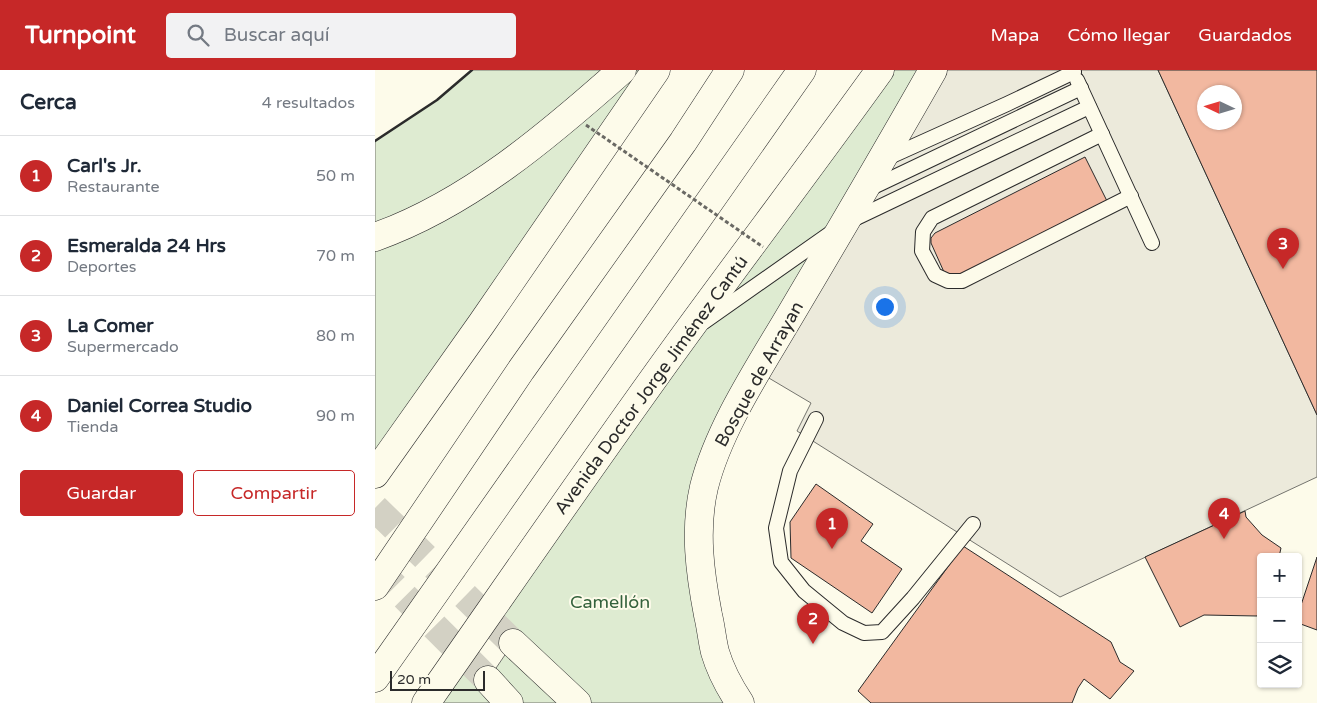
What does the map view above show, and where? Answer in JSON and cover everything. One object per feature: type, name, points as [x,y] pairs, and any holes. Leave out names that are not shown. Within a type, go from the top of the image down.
[{"type":"street","points":[[375,237],[419,218],[462,196],[561,125],[622,70]]},
{"type":"street","points":[[375,474],[482,323],[655,70]]},
{"type":"street","points":[[375,586],[521,370],[683,142],[730,70]]},
{"type":"street","points":[[375,678],[802,70]]},
{"type":"street","name":"Avenida Doctor Jorge Jiménez Cantú","points":[[426,703],[685,335],[816,160],[880,70]]},
{"type":"street","name":"Bosque de Arrayan","points":[[740,703],[732,692],[715,653],[705,596],[698,545],[704,488],[726,428],[757,371],[864,191],[933,70]]},
{"type":"street","points":[[513,643],[577,703]]},
{"type":"street","points":[[488,680],[509,703]]},
{"type":"lane","points":[[882,160],[1007,104],[1073,71],[1152,242]]},
{"type":"lane","points":[[864,191],[1081,88]]},
{"type":"lane","points":[[685,335],[844,224],[1089,106]]},
{"type":"lane","points":[[1102,134],[932,218],[923,232],[922,251],[935,274],[948,281],[962,281],[1131,196]]},
{"type":"lane","points":[[816,419],[790,471],[777,528],[781,562],[804,591],[843,623],[864,633],[882,632],[913,598],[973,524]]},
{"type":"path","points":[[586,125],[763,247]]},
{"type":"green space","points":[[472,70],[656,70],[375,465],[375,141],[437,100]]},
{"type":"green space","name":"Camellón","points":[[880,70],[933,70],[726,428],[698,545],[740,703],[426,703],[461,652],[488,680],[513,643],[489,612]]},
{"type":"shaded area","points":[[933,70],[1158,70],[1317,415],[1317,477],[1060,597],[797,431],[811,403],[757,371]]},
{"type":"building","points":[[1158,70],[1317,70],[1317,415]]},
{"type":"building","points":[[1085,157],[1108,203],[962,275],[951,276],[944,272],[931,243],[931,238],[935,233]]},
{"type":"building","points":[[816,484],[873,524],[861,541],[902,569],[872,613],[791,558],[790,522]]},
{"type":"building","points":[[1245,511],[1246,517],[1262,535],[1281,548],[1280,553],[1257,553],[1257,616],[1204,615],[1180,627],[1145,557]]},
{"type":"building","points":[[963,546],[1111,642],[1120,662],[1134,671],[1110,699],[1084,679],[1072,703],[871,703],[858,691]]},
{"type":"building","points":[[1317,557],[1317,630],[1302,624],[1302,602]]},
{"type":"tunnel","points":[[375,508],[513,643]]},
{"type":"tunnel","points":[[375,567],[488,680]]},
{"type":"wall","points":[[375,141],[437,100],[472,70]]},
{"type":"place","name":"La Comer","points":[[1283,269]]},
{"type":"place","name":"Daniel Correa Studio","points":[[1224,539]]},
{"type":"place","name":"Carl's Jr.","points":[[832,549]]},
{"type":"place","name":"Esmeralda 24 Hrs","points":[[813,644]]}]
